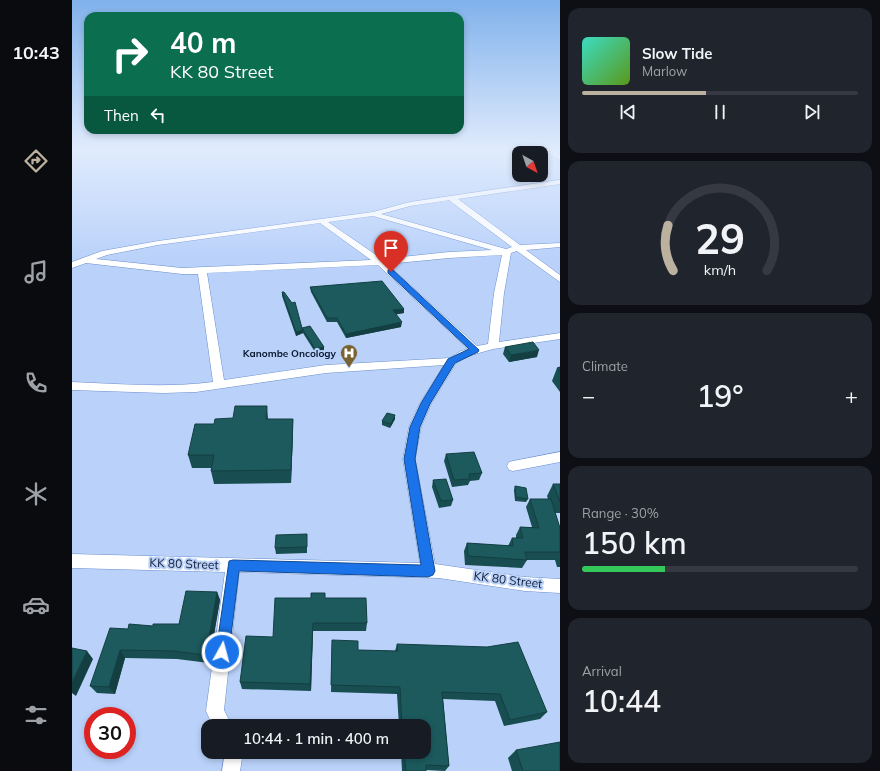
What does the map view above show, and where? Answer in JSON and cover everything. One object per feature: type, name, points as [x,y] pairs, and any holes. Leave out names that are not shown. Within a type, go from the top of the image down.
[{"type":"street","points":[[72,265],[84,260],[124,249],[151,244],[373,214],[410,204],[535,186]]},
{"type":"street","points":[[453,199],[516,248],[560,279]]},
{"type":"street","points":[[373,214],[507,252]]},
{"type":"street","points":[[320,220],[380,262],[475,350]]},
{"type":"street","points":[[72,257],[84,260],[182,271],[202,271],[380,262],[449,255],[507,252],[516,248],[560,245]]},
{"type":"street","points":[[493,346],[499,293],[507,252]]},
{"type":"street","points":[[202,271],[219,384]]},
{"type":"street","points":[[72,386],[163,389],[196,388],[326,369],[452,361],[475,350],[560,336]]},
{"type":"street","points":[[428,571],[409,459],[415,427],[426,403],[452,361]]},
{"type":"street","points":[[513,466],[560,457]]},
{"type":"street","name":"KK 80 Street","points":[[72,561],[428,571],[525,584],[560,586]]},
{"type":"street","points":[[220,719],[215,710],[233,565]]},
{"type":"street","points":[[231,771],[233,759]]},
{"type":"building","points":[[382,281],[404,309],[393,310],[402,322],[346,334],[337,318],[327,318],[310,287]]},
{"type":"building","points":[[282,292],[284,292],[292,303],[295,302],[303,330],[296,332]]},
{"type":"building","points":[[310,326],[324,347],[315,349],[302,328]]},
{"type":"building","points":[[533,342],[539,350],[511,355],[505,347]]},
{"type":"building","points":[[235,406],[267,406],[266,419],[293,419],[291,470],[211,471],[214,455],[188,455],[195,424],[214,424],[215,419],[233,418]]},
{"type":"building","points":[[387,413],[395,415],[391,424],[382,421]]},
{"type":"building","points":[[474,452],[482,473],[469,474],[470,479],[454,480],[446,454]]},
{"type":"building","points":[[446,479],[453,500],[441,501],[433,480]]},
{"type":"building","points":[[553,484],[560,484],[560,502]]},
{"type":"building","points":[[515,486],[526,488],[528,499],[516,497]]},
{"type":"building","points":[[530,499],[551,499],[560,528],[560,552],[525,552],[527,560],[468,556],[467,543],[513,546],[512,538],[523,538],[520,527],[539,528]]},
{"type":"building","points":[[307,534],[307,547],[275,548],[276,535]]},
{"type":"building","points":[[186,591],[217,592],[206,655],[173,651],[120,650],[109,687],[90,686],[110,628],[128,629],[129,624],[153,626],[153,624],[179,624]]},
{"type":"building","points":[[311,593],[325,593],[325,598],[366,598],[367,623],[313,623],[310,684],[240,682],[246,636],[273,637],[275,598],[311,598]]},
{"type":"building","points":[[332,640],[358,641],[358,650],[398,651],[397,644],[487,647],[518,642],[547,712],[510,720],[500,694],[442,692],[449,766],[426,765],[426,771],[406,771],[405,759],[431,759],[431,719],[402,719],[400,687],[331,685]]},
{"type":"building","points":[[72,648],[87,651],[72,682]]},
{"type":"building","points":[[560,742],[560,771],[523,771],[516,750]]},
{"type":"place","name":"Kanombe Oncology","points":[[349,368]]},
{"type":"route","points":[[222,652],[233,565],[428,571],[409,459],[415,427],[426,403],[452,361],[475,350],[391,272]]}]
